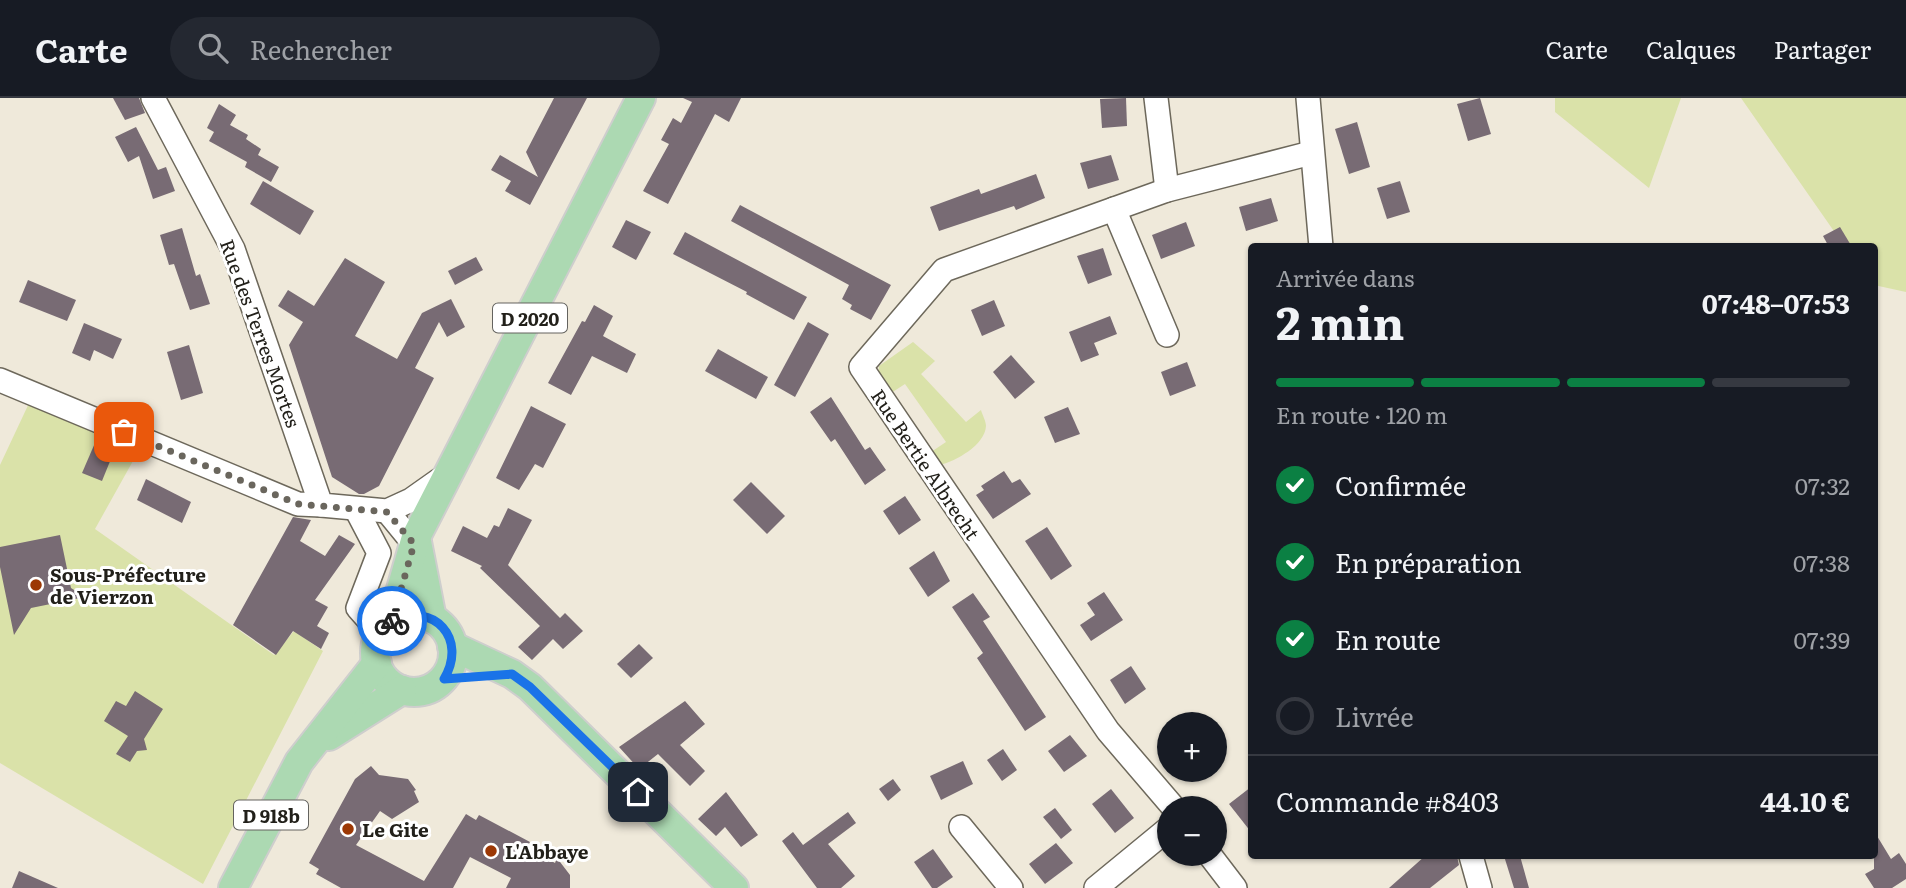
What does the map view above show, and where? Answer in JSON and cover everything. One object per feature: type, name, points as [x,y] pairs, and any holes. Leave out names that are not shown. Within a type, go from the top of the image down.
[{"type":"main road","name":"D 2020","points":[[386,628],[415,540],[445,476],[519,340],[640,98]]},
{"type":"main road","points":[[415,540],[432,618],[449,635],[452,646],[453,658],[444,679]]},
{"type":"main road","points":[[432,618],[412,615],[386,628],[375,653],[377,663],[390,684],[402,690],[426,690],[444,679],[512,674]]},
{"type":"main road","points":[[452,646],[512,674],[548,704],[734,888]]},
{"type":"main road","name":"D 918b","points":[[233,888],[299,762],[377,663]]},
{"type":"main road","name":"D 918b","points":[[314,745],[402,690]]},
{"type":"street","name":"Rue des Terres Mortes","points":[[153,98],[233,249],[321,505]]},
{"type":"street","points":[[1156,98],[1167,190]]},
{"type":"street","points":[[1308,98],[1321,243]]},
{"type":"street","name":"Rue Bertie Albrecht","points":[[1164,796],[1108,731],[861,367],[944,270],[1167,190],[1311,153]]},
{"type":"street","points":[[1114,209],[1167,335]]},
{"type":"street","points":[[0,380],[298,504],[387,512],[411,500],[445,476]]},
{"type":"street","points":[[356,509],[379,553],[358,608],[386,628]]},
{"type":"street","points":[[387,512],[415,540]]},
{"type":"street","points":[[961,827],[1011,888]]},
{"type":"street","points":[[1096,888],[1157,838]]},
{"type":"street","points":[[1472,859],[1480,888]]},
{"type":"street","points":[[1218,866],[1235,888]]},
{"type":"green space","points":[[1555,98],[1681,98],[1649,188],[1555,112]]},
{"type":"green space","points":[[1741,98],[1906,98],[1906,292],[1878,286],[1878,243],[1842,243]]},
{"type":"green space","points":[[913,342],[935,361],[921,374],[966,422],[981,410],[986,424],[981,440],[975,446],[954,460],[940,465],[928,454],[946,442],[905,384],[888,395],[878,376],[879,366]]},
{"type":"green space","points":[[31,399],[143,443],[95,529],[274,655],[294,631],[323,651],[203,884],[0,763],[0,465]]},
{"type":"building","points":[[113,98],[139,98],[145,113],[125,120]]},
{"type":"building","points":[[554,98],[587,98],[530,205],[505,191],[511,181],[491,170],[500,155],[538,177],[526,152]]},
{"type":"building","points":[[683,98],[741,98],[729,122],[715,114],[668,204],[643,191],[669,144],[661,140],[673,118],[681,123],[692,102]]},
{"type":"building","points":[[1126,98],[1127,126],[1102,128],[1100,99]]},
{"type":"building","points":[[1480,98],[1491,134],[1468,141],[1457,104]]},
{"type":"building","points":[[219,104],[236,115],[230,125],[248,135],[246,139],[261,149],[258,155],[279,167],[271,182],[245,167],[247,162],[209,141],[214,132],[207,128]]},
{"type":"building","points":[[1357,122],[1370,167],[1349,174],[1335,129]]},
{"type":"building","points":[[136,127],[158,170],[166,167],[175,191],[153,199],[139,156],[128,162],[115,137]]},
{"type":"building","points":[[1111,155],[1119,180],[1088,189],[1080,163]]},
{"type":"building","points":[[1036,174],[1045,198],[1016,210],[1014,206],[939,231],[930,207],[979,189],[981,194]]},
{"type":"building","points":[[263,181],[314,211],[300,235],[250,204]]},
{"type":"building","points":[[1400,181],[1410,212],[1387,219],[1377,188]]},
{"type":"building","points":[[1271,198],[1278,221],[1246,231],[1239,207]]},
{"type":"building","points":[[740,205],[891,285],[871,320],[850,309],[852,305],[842,299],[849,285],[731,221]]},
{"type":"building","points":[[626,220],[651,232],[636,260],[612,247]]},
{"type":"building","points":[[1186,222],[1195,246],[1161,259],[1152,235]]},
{"type":"building","points":[[1840,227],[1850,243],[1827,243],[1823,236]]},
{"type":"building","points":[[182,228],[196,276],[200,274],[210,304],[190,310],[174,264],[169,265],[160,235]]},
{"type":"building","points":[[685,232],[807,297],[794,320],[673,254]]},
{"type":"building","points":[[1103,248],[1112,275],[1088,284],[1077,256]]},
{"type":"building","points":[[476,257],[483,270],[455,285],[448,271]]},
{"type":"building","points":[[345,258],[385,282],[355,336],[397,359],[422,313],[451,299],[465,327],[447,337],[439,322],[415,368],[434,378],[379,486],[364,494],[359,494],[332,477],[289,345],[303,322],[278,306],[288,290],[314,306]]},
{"type":"building","points":[[28,280],[76,300],[67,321],[19,302]]},
{"type":"building","points":[[994,300],[1005,326],[982,336],[971,310]]},
{"type":"building","points":[[594,305],[613,316],[603,336],[636,354],[627,373],[592,356],[571,395],[548,383],[582,321],[585,322]]},
{"type":"building","points":[[1110,316],[1117,334],[1094,343],[1099,355],[1081,362],[1069,332]]},
{"type":"building","points":[[808,322],[829,334],[795,397],[774,385]]},
{"type":"building","points":[[84,323],[122,339],[113,359],[94,350],[90,361],[72,353]]},
{"type":"building","points":[[189,345],[203,393],[181,400],[167,352]]},
{"type":"building","points":[[718,349],[768,377],[756,399],[705,371]]},
{"type":"building","points":[[1011,355],[1035,382],[1015,399],[993,372]]},
{"type":"building","points":[[1187,362],[1196,386],[1170,396],[1161,372]]},
{"type":"building","points":[[831,397],[865,450],[870,447],[886,470],[865,485],[835,439],[831,442],[810,412]]},
{"type":"building","points":[[531,406],[566,424],[543,468],[535,464],[519,490],[496,478]]},
{"type":"building","points":[[1068,407],[1080,434],[1055,443],[1044,417]]},
{"type":"building","points":[[98,436],[117,444],[102,481],[82,473]]},
{"type":"building","points":[[1004,471],[1012,483],[1020,479],[1031,494],[993,519],[976,495],[984,490],[981,486]]},
{"type":"building","points":[[146,479],[191,502],[182,523],[137,500]]},
{"type":"building","points":[[751,482],[785,516],[767,534],[733,500]]},
{"type":"building","points":[[905,496],[921,520],[899,535],[883,511]]},
{"type":"building","points":[[508,508],[532,520],[508,565],[560,618],[565,613],[583,631],[563,649],[553,639],[532,660],[518,647],[540,626],[480,568],[482,566],[451,551],[463,526],[487,538],[494,525],[499,527]]},
{"type":"building","points":[[293,517],[311,520],[300,541],[325,556],[339,535],[355,544],[315,600],[328,607],[317,626],[329,633],[321,649],[293,631],[276,655],[233,625]]},
{"type":"building","points":[[1047,527],[1072,566],[1051,580],[1025,541]]},
{"type":"building","name":"Sous-Préfecture de Vierzon","points":[[60,535],[71,588],[85,597],[31,608],[14,635],[0,567],[0,547]]},
{"type":"building","points":[[934,551],[950,581],[928,597],[909,568]]},
{"type":"building","points":[[1104,592],[1123,620],[1091,641],[1080,625],[1095,615],[1087,603]]},
{"type":"building","points":[[973,593],[990,617],[983,621],[1046,717],[1025,731],[977,658],[983,653],[952,607]]},
{"type":"building","points":[[639,644],[653,658],[631,678],[617,664]]},
{"type":"building","points":[[1131,666],[1146,689],[1125,704],[1110,680]]},
{"type":"building","points":[[135,691],[163,709],[144,739],[147,750],[137,751],[130,762],[116,754],[128,736],[104,721],[116,701],[126,706]]},
{"type":"building","points":[[685,701],[705,724],[680,745],[705,771],[690,786],[658,754],[639,769],[619,747]]},
{"type":"building","points":[[1070,735],[1087,756],[1064,772],[1048,751]]},
{"type":"building","points":[[1003,749],[1017,770],[1002,781],[987,760]]},
{"type":"building","points":[[963,761],[973,784],[941,800],[930,776]]},
{"type":"building","points":[[371,766],[379,775],[408,779],[416,790],[414,791],[419,802],[392,819],[380,811],[356,845],[424,881],[466,814],[476,820],[479,815],[530,842],[527,847],[555,863],[557,858],[570,875],[570,888],[506,888],[511,878],[470,857],[453,888],[341,888],[316,874],[319,869],[309,863],[355,779]]},
{"type":"building","points":[[893,779],[901,790],[888,801],[879,789]]},
{"type":"building","points":[[1111,789],[1134,818],[1115,833],[1092,804]]},
{"type":"building","points":[[1248,789],[1248,828],[1229,804]]},
{"type":"building","points":[[726,792],[758,835],[741,847],[725,827],[716,836],[698,819]]},
{"type":"building","points":[[1055,808],[1072,830],[1061,839],[1043,817]]},
{"type":"building","points":[[848,812],[856,823],[828,844],[855,876],[841,888],[817,888],[782,841],[793,832],[803,845]]},
{"type":"building","points":[[1878,838],[1891,859],[1899,853],[1906,864],[1906,879],[1892,888],[1874,888],[1865,874],[1874,869],[1874,859],[1878,859]]},
{"type":"building","points":[[1056,843],[1073,863],[1045,884],[1029,864]]},
{"type":"building","points":[[933,849],[953,877],[937,888],[932,888],[914,862]]},
{"type":"building","points":[[1422,859],[1458,859],[1459,865],[1430,888],[1389,888]]},
{"type":"building","points":[[1505,859],[1521,859],[1529,888],[1514,888]]},
{"type":"building","points":[[19,871],[58,888],[12,888]]},
{"type":"way so far","points":[[124,432],[298,504],[387,512],[414,544],[392,621]]},
{"type":"place","name":"Sous-Préfecture de Vierzon","points":[[36,585]]},
{"type":"place","name":"Le Gite","points":[[348,829]]},
{"type":"place","name":"L'Abbaye","points":[[491,851]]},
{"type":"route","points":[[392,621],[412,615],[432,618],[442,625],[452,646],[453,658],[444,679],[512,674],[530,687],[638,792]]}]
